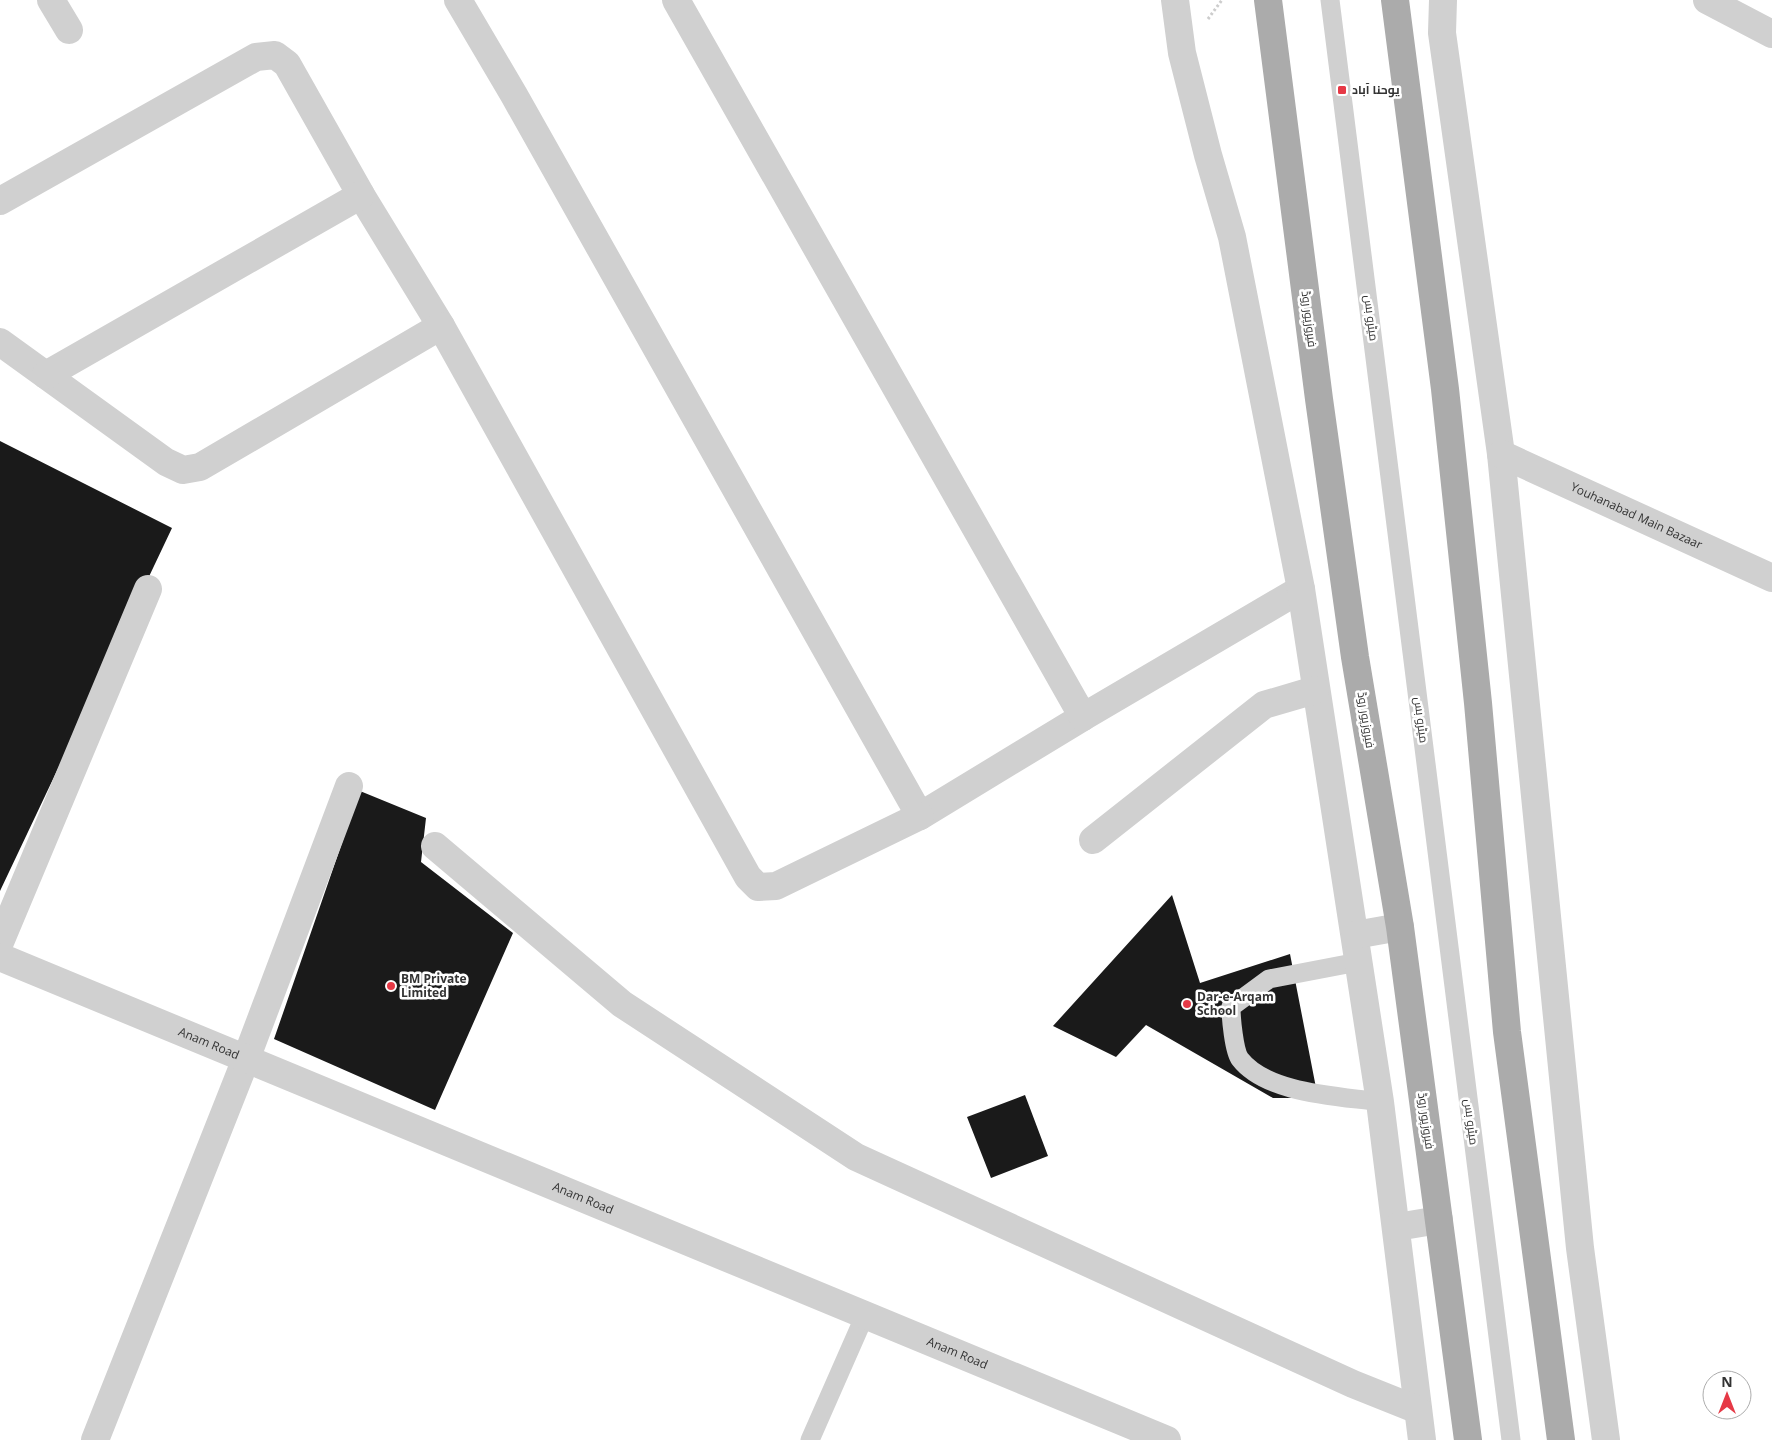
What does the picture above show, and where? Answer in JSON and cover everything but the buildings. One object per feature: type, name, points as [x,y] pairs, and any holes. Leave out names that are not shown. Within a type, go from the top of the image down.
[{"type":"main road","name":"فیروزپور روڈ","points":[[1268,0],[1319,399],[1352,638],[1400,927],[1468,1440]]},
{"type":"main road","points":[[1395,0],[1446,399],[1478,704],[1507,1032],[1561,1440]]},
{"type":"street","points":[[51,0],[69,30]]},
{"type":"street","points":[[458,0],[524,113],[920,816]]},
{"type":"street","points":[[676,0],[1084,717]]},
{"type":"street","points":[[1175,0],[1182,53],[1208,155],[1232,238],[1301,589],[1315,690],[1380,1102],[1422,1440]]},
{"type":"street","points":[[1443,0],[1442,33],[1501,454],[1580,1248],[1606,1440]]},
{"type":"street","points":[[1707,0],[1772,34]]},
{"type":"street","points":[[0,202],[256,57],[275,54],[287,64],[361,195],[440,326],[748,877],[758,887],[776,886],[920,816],[1301,589]]},
{"type":"street","points":[[46,375],[361,195]]},
{"type":"street","points":[[0,342],[166,462],[183,470],[200,467],[440,326]]},
{"type":"street","name":"Youhanabad Main Bazaar","points":[[1501,454],[1772,578]]},
{"type":"street","points":[[0,942],[148,589]]},
{"type":"street","points":[[1093,840],[1264,704],[1315,690]]},
{"type":"street","points":[[95,1440],[246,1059],[349,786]]},
{"type":"street","points":[[435,846],[622,1004],[856,1157],[1353,1384],[1418,1410]]},
{"type":"street","points":[[1355,935],[1400,927]]},
{"type":"street","name":"Anam Road","points":[[0,957],[1168,1440]]},
{"type":"street","points":[[1397,1227],[1439,1220]]},
{"type":"lane","name":"میٹرو بس","points":[[1330,0],[1511,1440]]},
{"type":"lane","points":[[1358,962],[1269,979],[1231,1007],[1232,1019],[1239,1058],[1258,1076],[1290,1088],[1380,1102]]},
{"type":"lane","points":[[810,1440],[866,1315]]},
{"type":"place","name":"یوحنا آباد","points":[[1342,90]]},
{"type":"place","name":"BM Private Limited","points":[[391,986]]},
{"type":"place","name":"Dar-e-Arqam School","points":[[1187,1004]]}]
